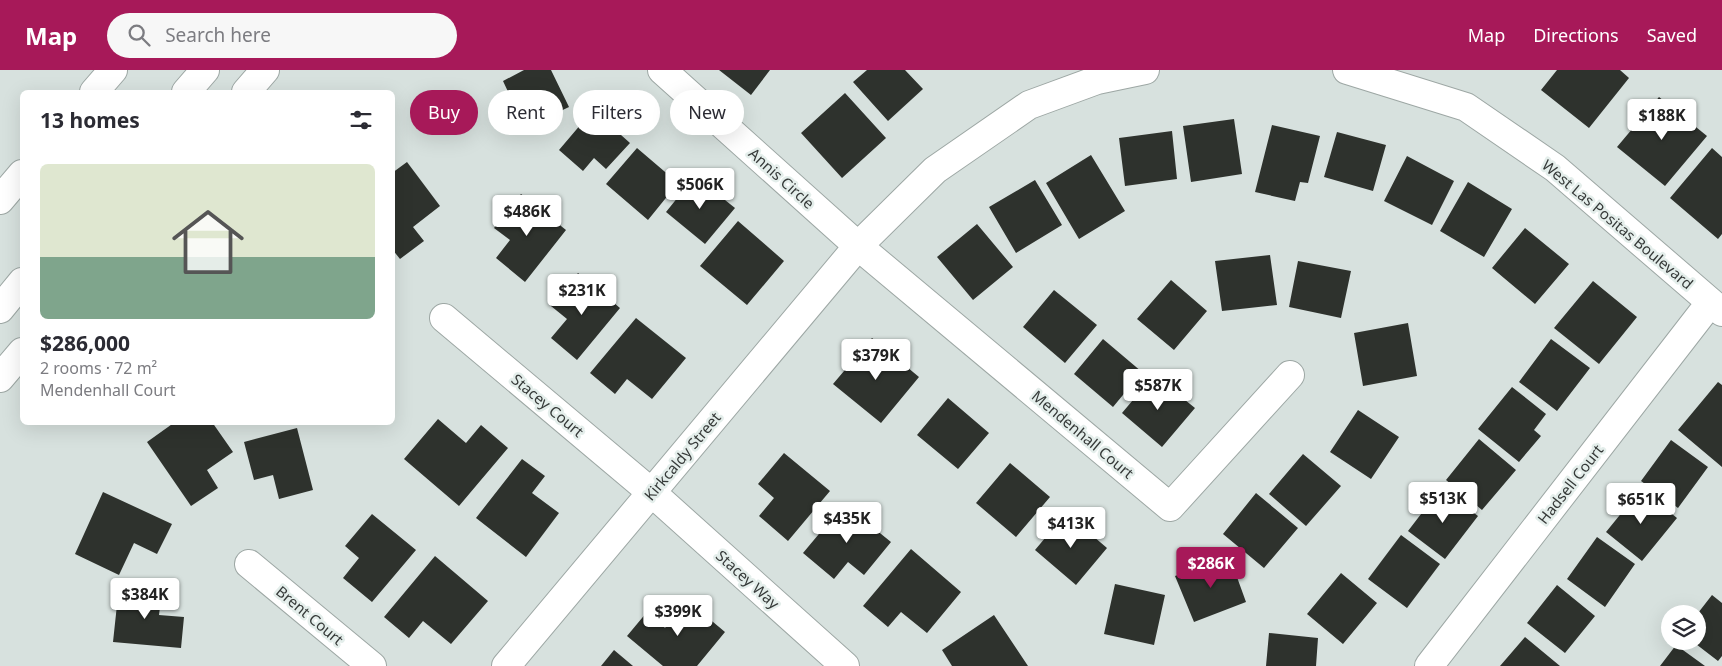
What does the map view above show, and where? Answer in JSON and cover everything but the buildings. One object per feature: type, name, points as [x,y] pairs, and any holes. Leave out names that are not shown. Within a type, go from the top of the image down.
[{"type":"main road","points":[[96,90],[113,70]]},
{"type":"main road","points":[[188,90],[205,70]]},
{"type":"main road","points":[[248,90],[265,70]]},
{"type":"main road","name":"Annis Circle","points":[[662,70],[858,246]]},
{"type":"main road","points":[[858,246],[935,170],[1029,105],[1097,80],[1145,70]]},
{"type":"main road","name":"West Las Positas Boulevard","points":[[1347,70],[1466,108],[1555,168],[1716,307]]},
{"type":"main road","points":[[0,200],[20,176]]},
{"type":"main road","name":"Mendenhall Court","points":[[858,246],[1170,507],[1290,375]]},
{"type":"main road","name":"Kirkcaldy Street","points":[[506,666],[858,246]]},
{"type":"main road","points":[[0,309],[20,284]]},
{"type":"main road","name":"Hadsell Court","points":[[1429,666],[1716,307]]},
{"type":"main road","name":"Stacey Court","points":[[444,318],[652,492]]},
{"type":"main road","points":[[0,378],[20,354]]},
{"type":"main road","name":"Stacey Way","points":[[652,492],[845,666]]},
{"type":"main road","name":"Brent Court","points":[[249,564],[372,666]]}]
